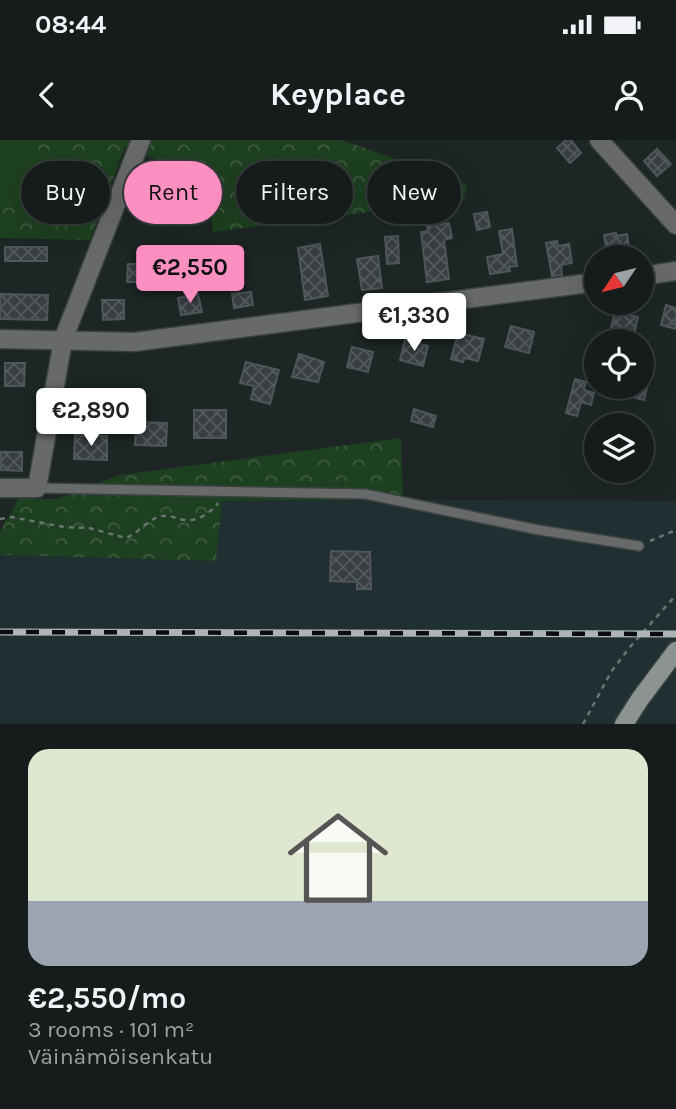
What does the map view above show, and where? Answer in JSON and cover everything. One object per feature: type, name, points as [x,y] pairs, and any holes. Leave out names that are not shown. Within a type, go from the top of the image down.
[{"type":"main road","points":[[624,724],[676,651]]},
{"type":"street","points":[[0,488],[37,488],[63,340],[141,140]]},
{"type":"street","points":[[598,140],[676,225]]},
{"type":"street","points":[[654,274],[676,271]]},
{"type":"street","points":[[0,340],[135,342],[584,284]]},
{"type":"lane","points":[[37,488],[365,494],[539,530],[639,545]]},
{"type":"path","points":[[0,519],[11,517],[64,527],[89,528],[126,538],[155,518],[168,514],[187,521],[203,516],[214,510],[229,490]]},
{"type":"path","points":[[639,545],[676,530]]},
{"type":"path","points":[[583,724],[611,672],[676,595]]},
{"type":"shaded area","points":[[222,501],[676,501],[676,724],[0,724],[0,555],[215,561]]},
{"type":"green space","points":[[0,140],[342,140],[400,161],[367,161],[367,212],[353,214],[353,161],[236,161],[236,224],[276,224],[213,232],[212,224],[222,224],[222,161],[162,161],[125,147],[110,187],[110,161],[21,161],[21,224],[96,224],[90,240],[0,238]]},
{"type":"green space","points":[[0,140],[38,140],[37,161],[21,161],[21,207],[0,207]]},
{"type":"green space","points":[[461,183],[467,185],[464,200],[461,200]]},
{"type":"green space","points":[[401,438],[403,500],[222,501],[216,561],[0,555],[0,532],[19,498],[56,499],[120,475]]},
{"type":"building","points":[[566,140],[571,140],[581,153],[570,163],[557,148]]},
{"type":"building","points":[[657,149],[671,164],[657,176],[644,161]]},
{"type":"building","points":[[487,212],[490,227],[477,230],[474,214]]},
{"type":"building","points":[[449,224],[452,238],[444,240],[449,279],[427,282],[421,232],[428,231],[427,226]]},
{"type":"building","points":[[512,229],[517,266],[509,267],[510,271],[490,274],[487,257],[503,254],[499,231]]},
{"type":"building","points":[[627,234],[629,245],[606,245],[604,235]]},
{"type":"building","points":[[398,236],[399,263],[387,264],[385,237]]},
{"type":"building","points":[[557,241],[558,246],[569,244],[572,263],[561,265],[562,275],[552,276],[546,243]]},
{"type":"building","points":[[320,244],[328,296],[305,300],[298,248]]},
{"type":"building","points":[[5,247],[47,247],[47,261],[5,261]]},
{"type":"building","points":[[378,256],[382,288],[362,290],[357,259]]},
{"type":"building","points":[[195,259],[197,272],[173,275],[171,263]]},
{"type":"building","points":[[128,264],[150,264],[150,282],[127,282]]},
{"type":"building","points":[[251,292],[253,305],[234,308],[232,294]]},
{"type":"building","points":[[0,294],[48,295],[47,320],[0,319]]},
{"type":"building","points":[[198,294],[202,312],[181,315],[178,298]]},
{"type":"building","points":[[102,300],[124,300],[124,319],[103,320]]},
{"type":"building","points":[[666,305],[676,308],[676,329],[661,325]]},
{"type":"building","points":[[614,315],[638,317],[635,329],[611,329]]},
{"type":"building","points":[[511,326],[534,332],[529,353],[505,347]]},
{"type":"building","points":[[458,333],[484,339],[478,361],[464,358],[463,362],[451,359]]},
{"type":"building","points":[[405,340],[428,346],[423,366],[400,360]]},
{"type":"building","points":[[352,347],[373,352],[368,372],[347,367]]},
{"type":"building","points":[[299,354],[324,362],[318,382],[292,377]]},
{"type":"building","points":[[246,362],[279,370],[270,404],[251,399],[254,386],[240,383]]},
{"type":"building","points":[[5,363],[25,363],[24,386],[5,386]]},
{"type":"building","points":[[575,379],[584,381],[584,399],[592,399],[591,405],[581,402],[577,416],[566,413]]},
{"type":"building","points":[[414,409],[436,416],[433,427],[411,421]]},
{"type":"building","points":[[194,410],[226,410],[226,438],[194,438]]},
{"type":"building","points":[[136,422],[167,423],[166,446],[135,445]]},
{"type":"building","points":[[75,435],[107,436],[107,460],[74,459]]},
{"type":"building","points":[[1,452],[22,452],[22,471],[1,470]]},
{"type":"building","points":[[331,551],[370,552],[371,589],[357,589],[357,582],[330,581]]},
{"type":"railway","points":[[0,632],[676,634]]}]
